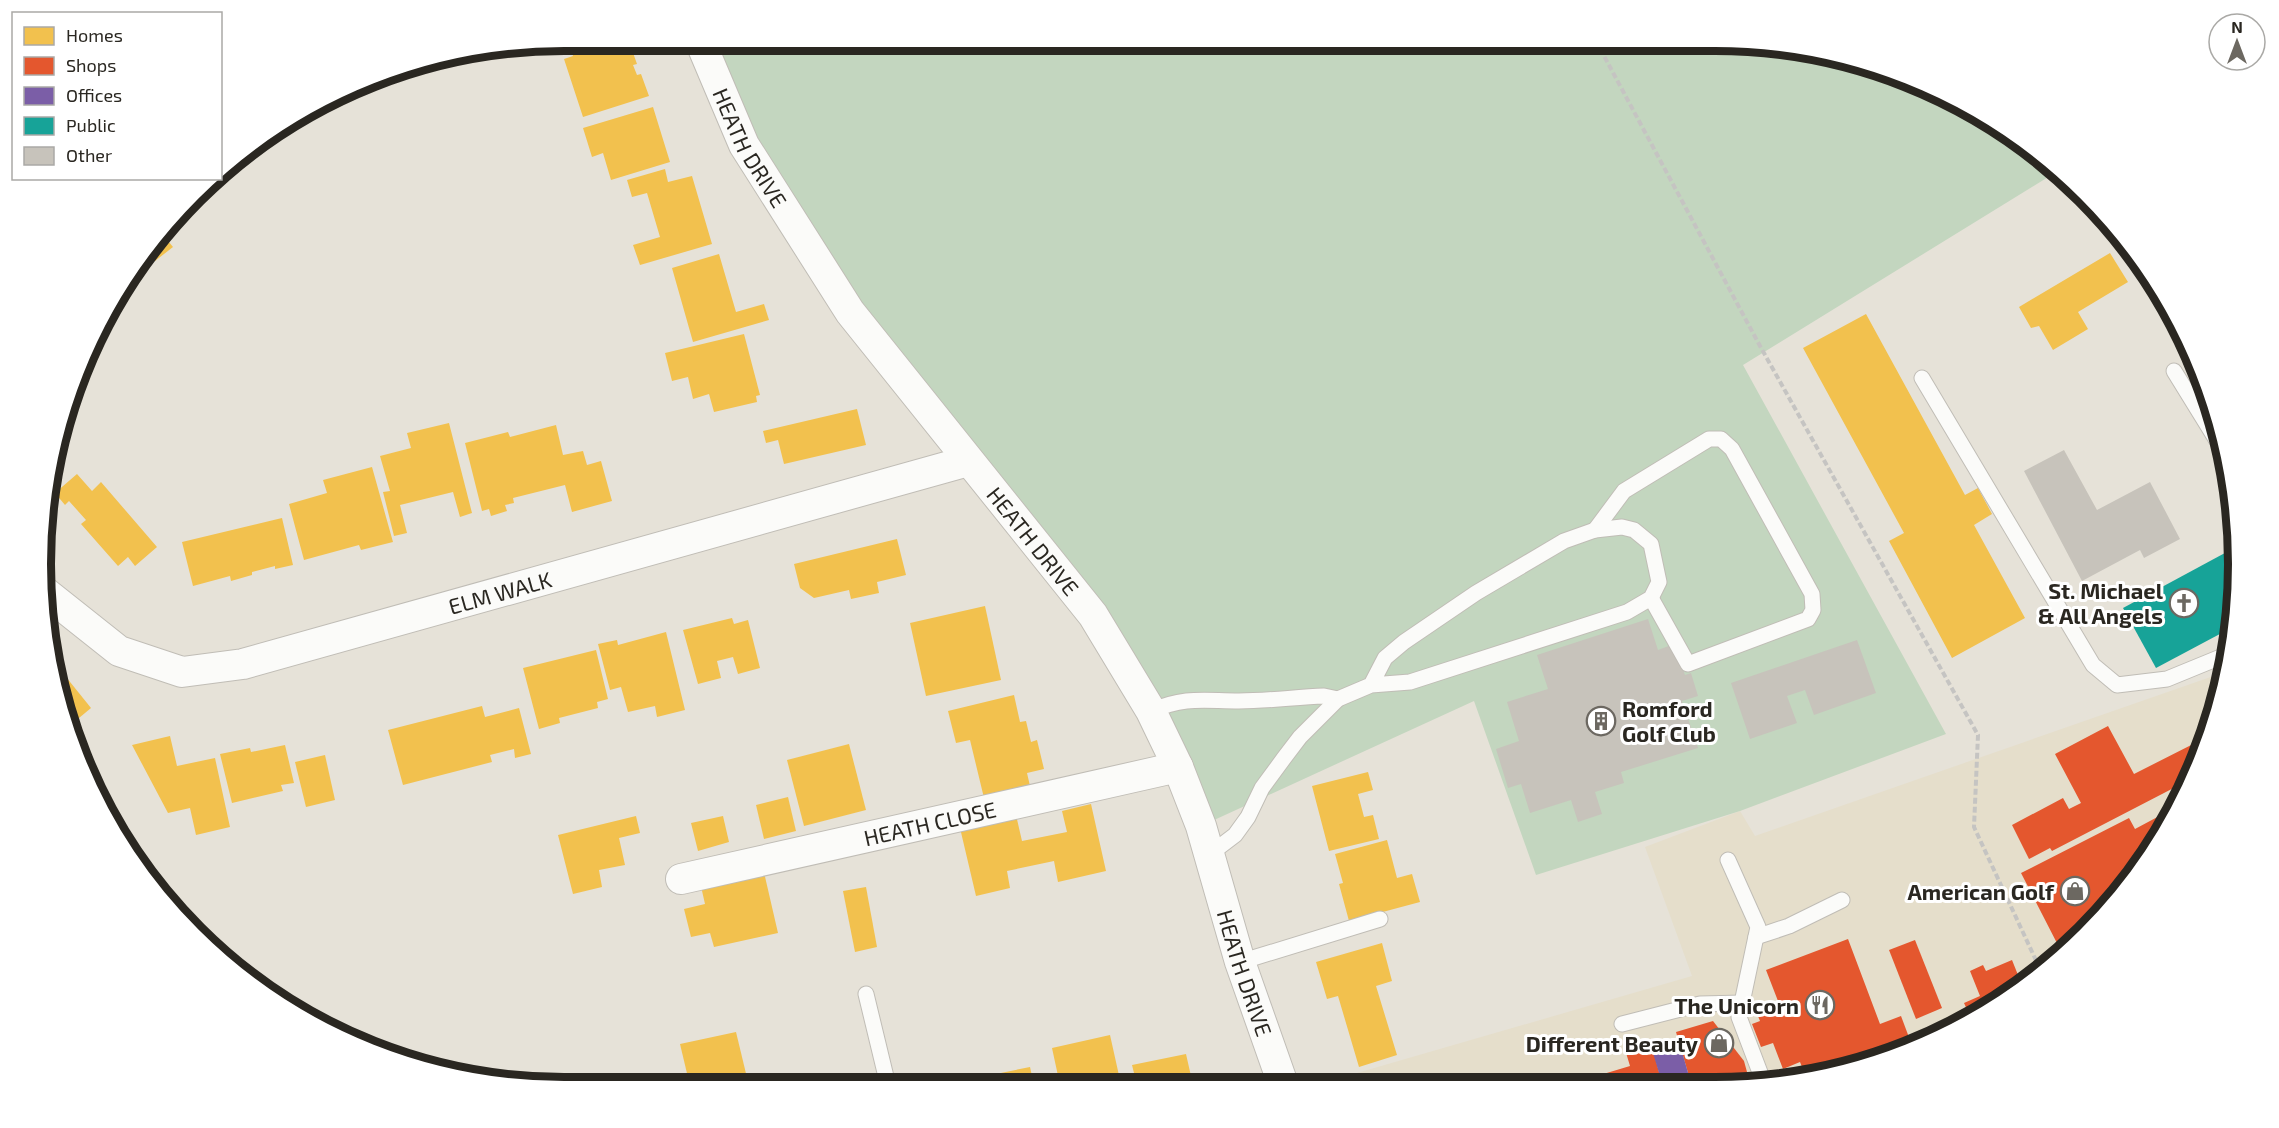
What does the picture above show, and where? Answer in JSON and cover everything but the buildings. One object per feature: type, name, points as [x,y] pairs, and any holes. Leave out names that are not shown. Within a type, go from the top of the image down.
[{"type":"street","name":"HEATH DRIVE","points":[[704,51],[744,145],[850,312],[1093,615],[1151,711],[1178,767],[1210,854],[1240,962],[1281,1077]]},
{"type":"street","name":"ELM WALK","points":[[52,598],[119,651],[182,672],[233,665],[968,461]]},
{"type":"street","name":"HEATH CLOSE","points":[[681,879],[1178,767]]},
{"type":"lane","points":[[2174,371],[2211,431]]},
{"type":"lane","points":[[1922,378],[2093,665],[2117,685],[2167,679],[2219,658]]},
{"type":"lane","points":[[1595,531],[1624,491],[1709,439],[1721,439],[1732,449],[1812,594],[1813,610],[1808,619],[1688,664],[1651,598]]},
{"type":"lane","points":[[1210,854],[1235,835],[1248,817],[1262,788],[1284,758],[1300,737],[1338,699],[1371,685],[1410,682],[1627,612],[1651,598],[1659,582],[1652,544],[1634,531],[1622,528],[1595,531],[1564,541],[1476,592],[1404,642],[1385,658],[1371,685]]},
{"type":"lane","points":[[1151,711],[1190,699],[1238,701],[1324,696],[1338,699]]},
{"type":"lane","points":[[1728,860],[1758,927],[1739,1017],[1761,1075]]},
{"type":"lane","points":[[1756,937],[1789,926],[1842,900]]},
{"type":"lane","points":[[1240,962],[1380,919]]},
{"type":"lane","points":[[866,994],[886,1077]]},
{"type":"lane","points":[[1622,1024],[1700,1004],[1742,1003]]},
{"type":"path","points":[[1601,51],[1760,346],[1978,735],[1974,827],[2037,963]]},
{"type":"shaded area","points":[[2216,675],[2201,729],[2175,791],[2142,849],[2122,876],[2078,927],[2053,950],[2000,991],[1942,1024],[1880,1050],[1848,1060],[1782,1073],[1749,1076],[1343,1077],[1692,976],[1645,847],[1740,811],[1755,836]]},
{"type":"green space","name":"Romford Golf Club","points":[[706,51],[1715,51],[1782,55],[1848,68],[1911,90],[1942,104],[2000,137],[2050,176],[1743,365],[1946,734],[1740,811],[1536,875],[1474,701],[1201,826],[1093,615],[850,312]]},
{"type":"place","name":"St. Michael & All Angels","points":[[2184,603]]},
{"type":"place","name":"Romford Golf Club","points":[[1601,721]]},
{"type":"place","name":"American Golf","points":[[2075,891]]},
{"type":"place","name":"The Unicorn","points":[[1820,1005]]},
{"type":"place","name":"Different Beauty","points":[[1719,1043]]}]
